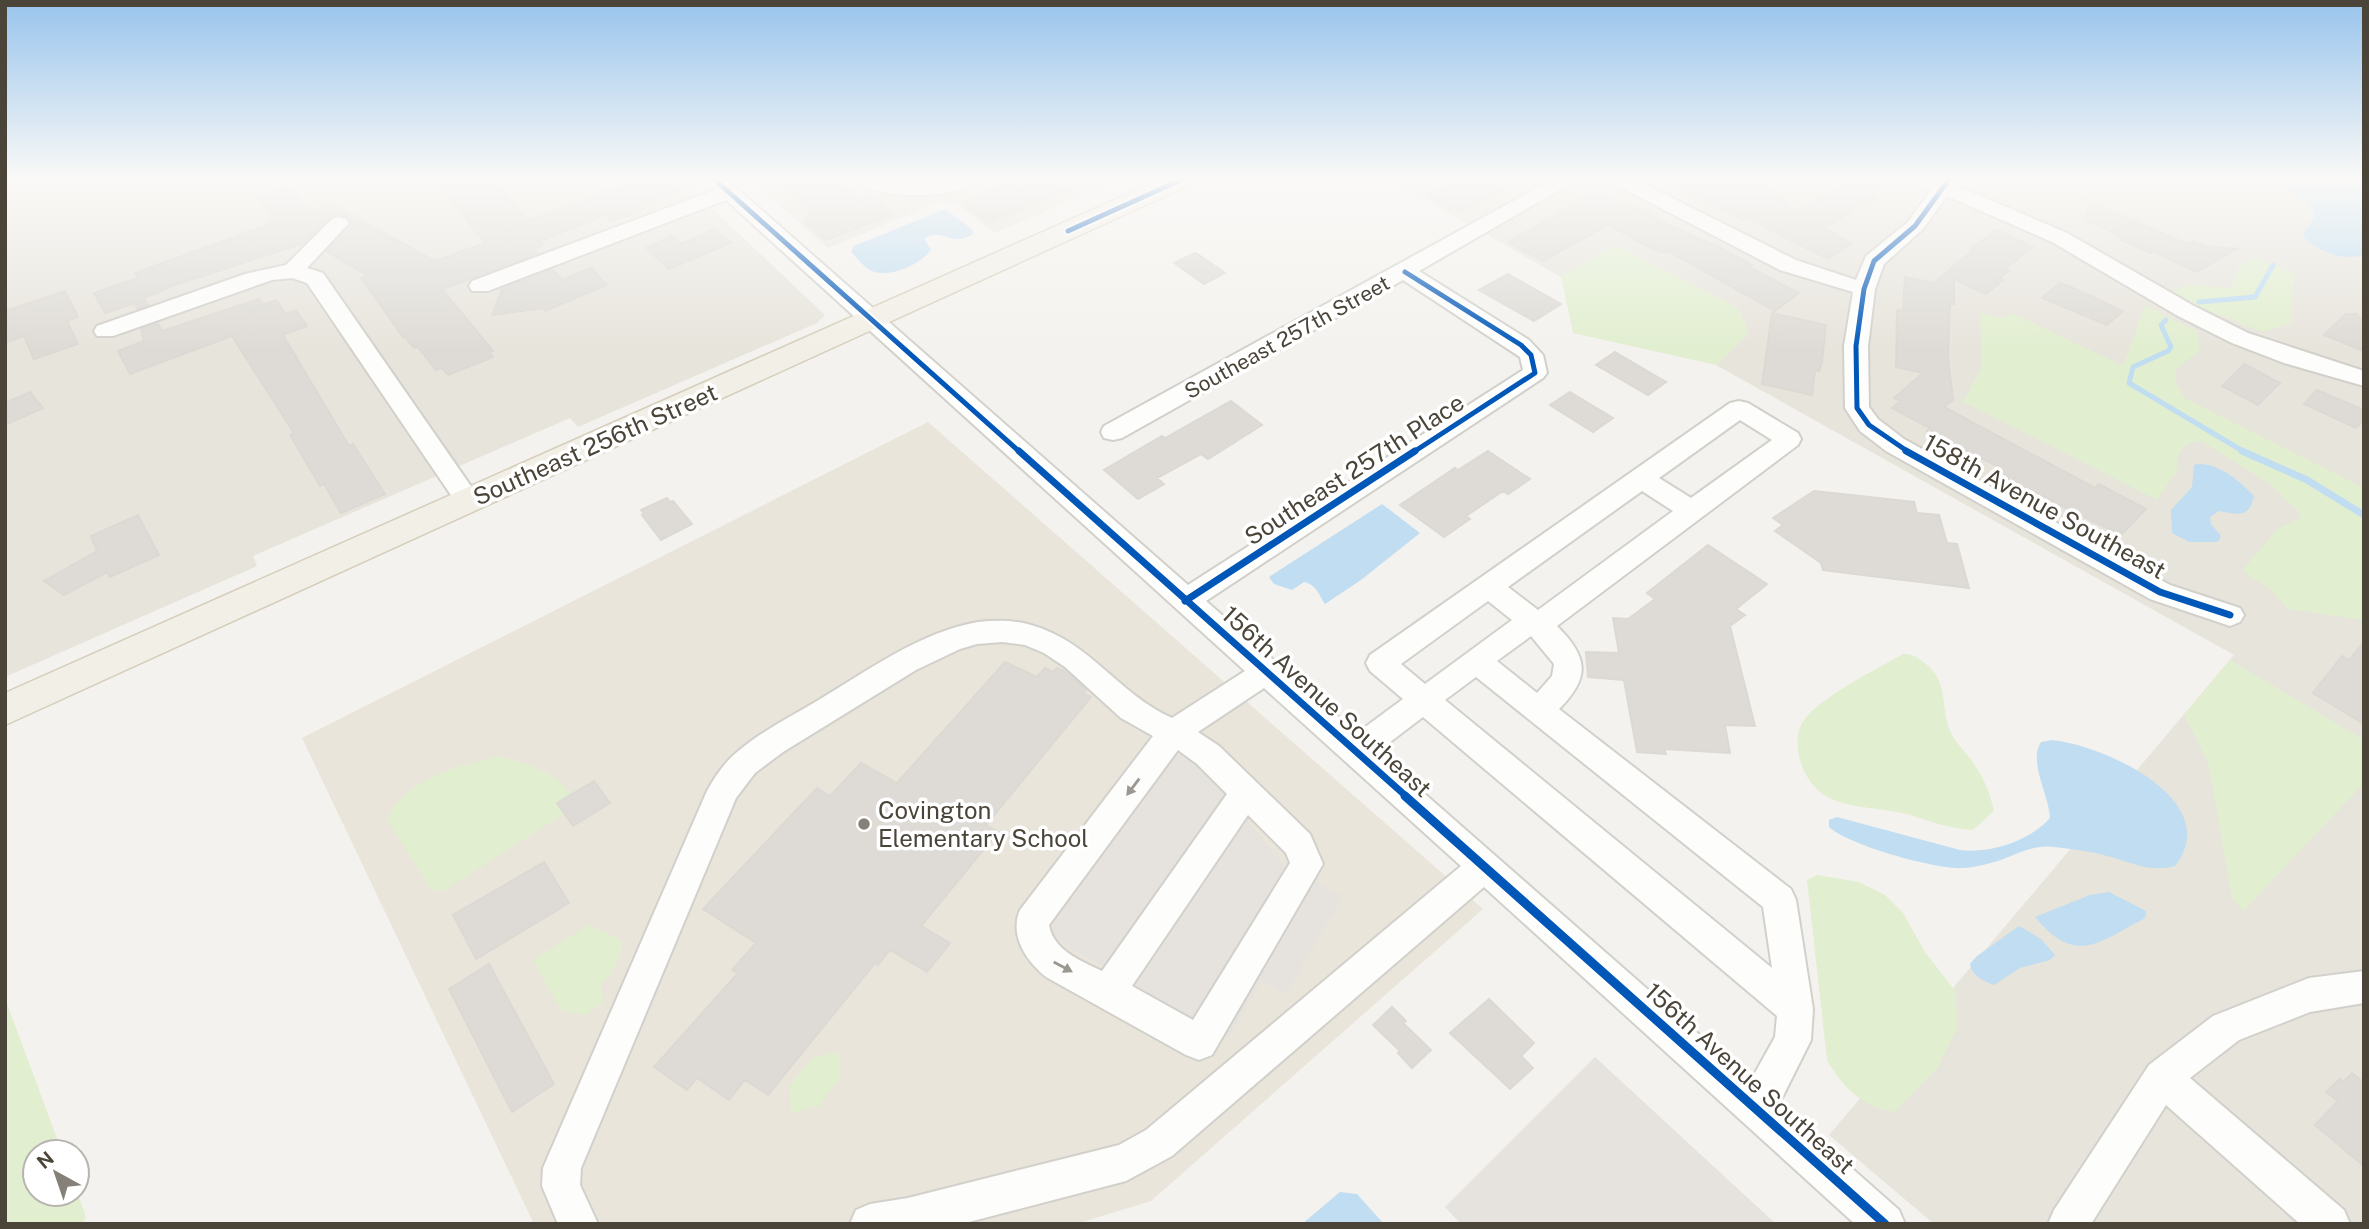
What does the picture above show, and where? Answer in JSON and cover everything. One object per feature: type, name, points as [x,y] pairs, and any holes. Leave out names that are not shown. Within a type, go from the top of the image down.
[{"type":"main road","name":"Southeast 256th Street","points":[[5,710],[1057,235]]},
{"type":"street","points":[[292,271],[326,235]]},
{"type":"street","points":[[480,286],[601,235]]},
{"type":"street","name":"156th Avenue Southeast","points":[[776,235],[1885,1224]]},
{"type":"street","name":"Southeast 257th Street","points":[[1113,432],[1469,235]]},
{"type":"street","points":[[1730,235],[1788,265],[1864,289],[1874,261],[1904,235]]},
{"type":"street","points":[[2055,235],[2163,300],[2226,332],[2290,357],[2364,379]]},
{"type":"street","points":[[105,331],[253,279],[292,271],[304,272],[315,278],[468,501]]},
{"type":"street","name":"Southeast 257th Place","points":[[1185,601],[1523,384],[1535,373],[1531,355],[1521,345],[1405,272]]},
{"type":"street","name":"158th Avenue Southeast","points":[[1864,289],[1856,346],[1857,408],[1869,425],[1895,445],[2160,592],[2230,615]]},
{"type":"street","points":[[1354,752],[1424,700],[1476,661],[1535,623],[1789,439],[1739,409],[1380,663],[1424,700],[1795,1009]]},
{"type":"street","points":[[1641,478],[1692,511]]},
{"type":"street","points":[[1488,587],[1535,623],[1568,658],[1569,676],[1556,695],[1539,710]]},
{"type":"street","points":[[578,1224],[561,1186],[562,1168],[723,792],[744,764],[760,751],[934,646],[974,633],[995,632],[1034,637],[1052,644],[1076,659],[1144,719],[1174,732],[1208,755],[1299,844],[1307,864],[1199,1043],[1048,959],[1032,934],[1032,921],[1174,732],[1265,673]]},
{"type":"street","points":[[1476,661],[1779,900],[1795,1009],[1793,1040],[1756,1110]]},
{"type":"street","points":[[1108,991],[1246,792]]},
{"type":"street","points":[[870,1224],[906,1221],[1126,1162],[1142,1154],[1484,867]]},
{"type":"street","points":[[2068,1224],[2162,1078],[2226,1028],[2309,995],[2364,987]]},
{"type":"street","points":[[2162,1078],[2330,1224]]},
{"type":"shaded area","points":[[5,235],[741,235],[825,315],[817,323],[578,427],[570,418],[253,556],[257,566],[5,677]]},
{"type":"shaded area","points":[[814,235],[859,235],[828,248]]},
{"type":"shaded area","points":[[1488,235],[2364,235],[2364,1224],[1934,1224],[1829,1135],[2234,655],[1716,365],[1749,333],[1615,245],[1561,277]]},
{"type":"shaded area","name":"Covington Elementary School","points":[[928,422],[1483,909],[1151,1201],[1076,1224],[534,1224],[302,738]]},
{"type":"shaded area","points":[[1178,753],[1201,764],[1285,866],[1343,896],[1286,994],[1262,981],[1228,1038],[1046,934]]},
{"type":"shaded area","points":[[1595,1057],[1776,1224],[1461,1224],[1445,1207]]},
{"type":"green space","points":[[1615,245],[1738,308],[1749,333],[1716,365],[1573,333],[1561,277]]},
{"type":"green space","points":[[2257,258],[2295,274],[2290,324],[2262,332],[2197,306],[2171,291],[2191,284],[2231,289],[2239,266]]},
{"type":"green space","points":[[2145,305],[2198,332],[2199,351],[2176,369],[2176,383],[2185,398],[2364,488],[2364,620],[2288,609],[2270,589],[2242,571],[2277,529],[2300,518],[2299,512],[2270,484],[2201,441],[2189,443],[2179,454],[2177,471],[2157,500],[1963,402],[1982,366],[1980,313],[2004,318],[2013,313],[2123,366]]},
{"type":"green space","points":[[1903,654],[1920,659],[1937,678],[1952,735],[1976,767],[1988,791],[1994,811],[1973,830],[1832,799],[1810,781],[1801,762],[1797,742],[1802,723],[1809,714],[1848,685]]},
{"type":"green space","points":[[2230,660],[2364,740],[2364,783],[2243,911],[2232,898],[2208,762],[2184,715]]},
{"type":"green space","points":[[499,757],[546,772],[566,788],[571,798],[571,809],[444,891],[431,890],[387,819],[406,793],[420,783],[451,769]]},
{"type":"green space","points":[[1817,875],[1859,882],[1885,895],[1903,913],[1925,952],[1956,992],[1957,1028],[1938,1067],[1895,1112],[1873,1106],[1855,1095],[1827,1060],[1807,880]]},
{"type":"green space","points":[[589,925],[619,939],[623,946],[612,975],[601,982],[603,1003],[585,1015],[562,1011],[533,960]]},
{"type":"green space","points":[[5,998],[57,1138],[21,1138],[21,1208],[83,1208],[86,1217],[82,1224],[5,1224]]},
{"type":"green space","points":[[839,1052],[841,1077],[819,1106],[791,1113],[789,1087],[812,1058]]},
{"type":"water","points":[[880,235],[934,235],[924,239],[931,249],[927,255],[896,272],[879,273],[869,270],[851,252],[854,246]]},
{"type":"water","points":[[938,235],[971,235],[966,238],[953,239]]},
{"type":"water","points":[[2364,235],[2364,255],[2348,257],[2332,254],[2316,247],[2304,237]]},
{"type":"water","points":[[2194,465],[2222,470],[2254,496],[2245,512],[2237,514],[2219,511],[2210,517],[2211,524],[2221,536],[2218,542],[2189,542],[2172,533],[2171,510],[2192,487]]},
{"type":"water","points":[[1382,504],[1420,533],[1361,580],[1325,604],[1317,590],[1308,583],[1304,582],[1292,590],[1274,584],[1269,577]]},
{"type":"water","points":[[2052,740],[2074,744],[2127,765],[2152,780],[2172,798],[2184,819],[2186,842],[2175,866],[2140,866],[2094,853],[2045,847],[2028,850],[1996,862],[1964,868],[1948,867],[1872,848],[1829,827],[1829,820],[1837,817],[1960,850],[1984,850],[2009,844],[2032,833],[2050,818],[2037,759],[2041,742]]},
{"type":"water","points":[[2109,892],[2146,911],[2145,918],[2100,942],[2075,945],[2063,941],[2035,917],[2090,895]]},
{"type":"water","points":[[2019,926],[2041,939],[2055,955],[2050,960],[2020,968],[1994,985],[1979,978],[1970,964]]},
{"type":"water","points":[[1340,1192],[1357,1194],[1384,1224],[1302,1224]]},
{"type":"building","points":[[239,235],[312,235],[304,243],[175,285],[144,298],[148,305],[137,309],[135,303],[105,313],[94,293],[138,278],[135,273]]},
{"type":"building","points":[[341,235],[388,235],[435,261],[485,243],[479,235],[554,235],[540,241],[543,245],[533,249],[538,254],[442,289],[493,351],[489,352],[493,357],[448,375],[442,368],[436,370],[418,347],[414,348],[403,337],[361,278],[368,276],[326,251]]},
{"type":"building","points":[[701,235],[722,235],[731,243],[669,269],[646,248],[672,236],[681,244]]},
{"type":"building","points":[[820,235],[838,235],[825,240]]},
{"type":"building","points":[[1520,235],[1589,235],[1543,261],[1508,242]]},
{"type":"building","points":[[1627,235],[1693,235],[1719,247],[1752,265],[1749,267],[1799,293],[1775,311],[1668,251],[1665,253]]},
{"type":"building","points":[[1781,235],[1837,235],[1851,244],[1828,259]]},
{"type":"building","points":[[1989,235],[2008,235],[2033,247],[2005,269],[2009,271],[1999,278],[2003,280],[1986,294],[1954,279],[1948,358],[1953,400],[1944,407],[2095,488],[2099,484],[2146,509],[2121,535],[1998,474],[2003,469],[1927,431],[1930,428],[1892,408],[1901,401],[1894,398],[1923,373],[1896,367],[1897,310],[1903,311],[1905,277],[1934,283],[1974,249],[1971,248]]},
{"type":"building","points":[[2117,235],[2167,235],[2187,244],[2193,241],[2204,246],[2237,249],[2196,272],[2153,251],[2151,253],[2121,240]]},
{"type":"building","points":[[1195,253],[1225,273],[1204,284],[1174,263]]},
{"type":"building","points":[[591,268],[607,285],[545,311],[543,308],[492,315],[502,289],[552,269],[562,280]]},
{"type":"building","points":[[1508,274],[1561,304],[1534,321],[1479,290]]},
{"type":"building","points":[[2060,283],[2123,311],[2107,325],[2042,298]]},
{"type":"building","points":[[65,291],[78,317],[67,321],[78,344],[34,359],[24,336],[5,343],[5,311]]},
{"type":"building","points":[[259,299],[263,305],[276,300],[286,314],[296,310],[307,326],[283,335],[349,446],[353,444],[385,494],[341,513],[324,484],[320,486],[290,435],[294,433],[232,336],[130,374],[118,351],[144,341],[141,329],[158,323],[162,331]]},
{"type":"building","points":[[1772,313],[1826,325],[1822,362],[1819,371],[1815,370],[1812,395],[1762,384]]},
{"type":"building","points":[[2346,314],[2357,314],[2364,323],[2364,351],[2324,335]]},
{"type":"building","points":[[1615,352],[1666,382],[1648,395],[1596,365]]},
{"type":"building","points":[[2244,364],[2280,383],[2258,405],[2222,386]]},
{"type":"building","points":[[2317,390],[2364,410],[2364,420],[2356,428],[2304,404]]},
{"type":"building","points":[[30,392],[43,408],[5,425],[5,403]]},
{"type":"building","points":[[1570,392],[1613,418],[1593,432],[1550,405]]},
{"type":"building","points":[[1231,401],[1262,425],[1208,459],[1201,454],[1157,478],[1164,484],[1138,499],[1104,470],[1162,436],[1165,438]]},
{"type":"building","points":[[1488,451],[1530,479],[1508,494],[1503,491],[1466,516],[1470,519],[1444,537],[1400,505],[1455,468],[1458,470]]},
{"type":"building","points":[[1814,491],[1914,502],[1917,513],[1939,515],[1947,543],[1957,544],[1969,588],[1823,570],[1821,563],[1775,531],[1783,525],[1773,518]]},
{"type":"building","points":[[667,498],[670,502],[673,501],[692,524],[661,540],[641,510]]},
{"type":"building","points":[[138,515],[159,555],[110,577],[107,572],[64,595],[44,581],[97,551],[91,536]]},
{"type":"building","points":[[1708,545],[1767,584],[1736,609],[1745,615],[1730,626],[1755,726],[1725,725],[1730,753],[1664,749],[1666,754],[1637,752],[1624,680],[1588,677],[1586,652],[1619,653],[1613,618],[1628,619],[1655,599],[1647,593]]},
{"type":"building","points":[[2364,642],[2364,724],[2313,693],[2342,656],[2349,660]]},
{"type":"building","points":[[1005,662],[1037,677],[1045,668],[1053,672],[1057,668],[1068,673],[1086,690],[1083,694],[1091,697],[986,825],[998,832],[921,926],[950,943],[927,972],[890,950],[878,965],[875,963],[768,1095],[745,1080],[729,1100],[697,1078],[687,1090],[654,1067],[738,973],[732,970],[756,943],[703,909],[817,788],[830,796],[861,763],[897,783]]},
{"type":"building","points":[[594,781],[610,803],[573,826],[557,803]]},
{"type":"building","points":[[544,862],[569,903],[476,959],[453,915]]},
{"type":"building","points":[[489,964],[554,1084],[512,1112],[449,989]]},
{"type":"building","points":[[1489,999],[1534,1043],[1521,1056],[1533,1068],[1510,1089],[1450,1033]]},
{"type":"building","points":[[1392,1007],[1406,1021],[1403,1023],[1431,1050],[1412,1068],[1398,1053],[1400,1051],[1373,1025]]},
{"type":"building","points":[[2352,1073],[2364,1083],[2364,1166],[2315,1125],[2338,1101],[2326,1092],[2340,1079],[2343,1082]]},
{"type":"waterway","points":[[2199,302],[2255,297],[2273,265]]},
{"type":"waterway","points":[[2166,320],[2161,325],[2171,347],[2168,351],[2133,367],[2129,383],[2245,452]]},
{"type":"waterway","points":[[2245,452],[2307,480],[2364,515]]},
{"type":"cycle path","points":[[777,235],[1885,1224]]},
{"type":"cycle path","points":[[1904,235],[1874,261],[1864,289],[1856,346],[1857,408],[1869,425],[1895,445],[2160,592],[2230,615]]},
{"type":"cycle path","points":[[1185,601],[1535,373],[1531,355],[1521,345],[1405,272]]},
{"type":"place","name":"Covington Elementary School","points":[[864,824]]}]
